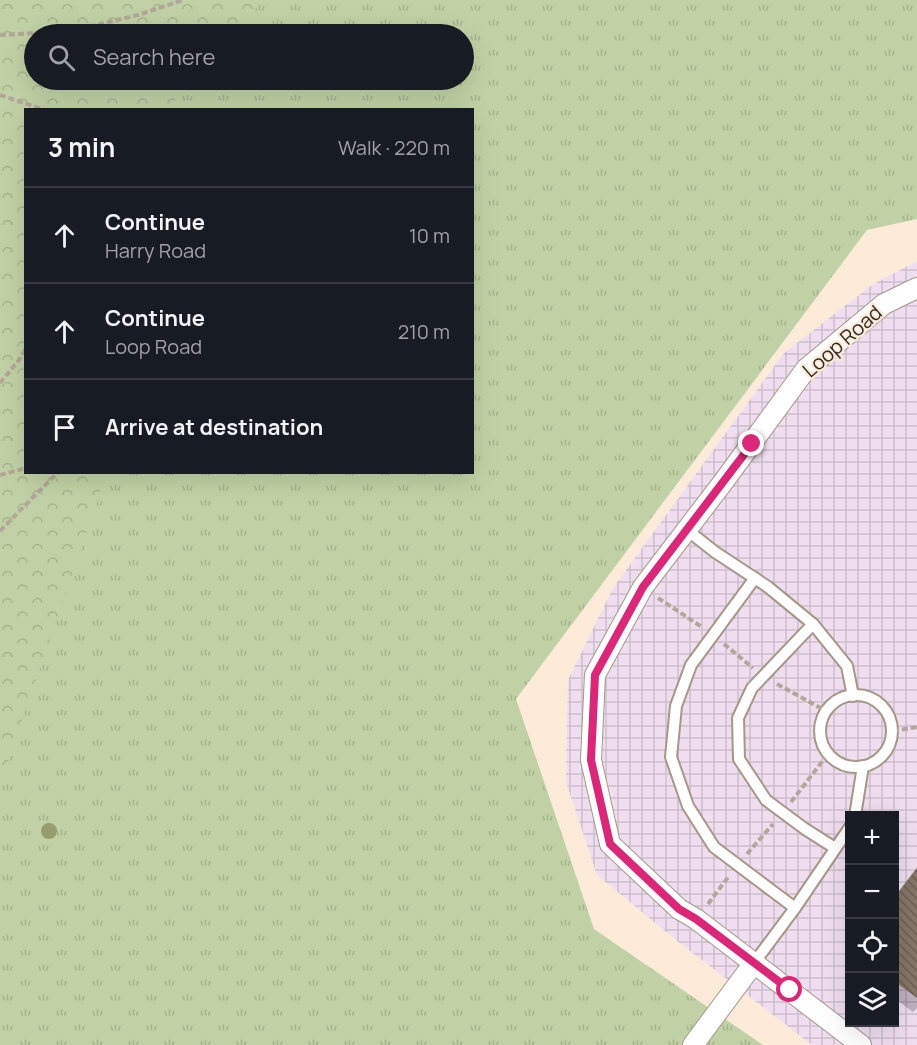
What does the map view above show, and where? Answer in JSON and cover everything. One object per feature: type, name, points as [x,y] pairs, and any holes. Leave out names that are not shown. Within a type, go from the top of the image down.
[{"type":"street","name":"Loop Road","points":[[861,1045],[696,919],[679,909],[610,844],[591,760],[595,675],[643,587],[806,369],[884,304],[917,288]]},
{"type":"street","points":[[693,1045],[754,963]]},
{"type":"lane","points":[[687,530],[715,552],[768,587],[813,624],[847,666],[854,696]]},
{"type":"lane","points":[[754,578],[691,665],[676,706],[671,758],[688,806],[714,847],[795,908]]},
{"type":"lane","points":[[813,624],[753,688],[738,718],[739,759],[766,800],[835,848]]},
{"type":"lane","points":[[854,696],[866,697],[875,701],[889,717],[893,731],[888,748],[880,758],[863,766],[847,766],[835,761],[822,744],[820,732],[826,711],[835,702],[854,696]]},
{"type":"lane","points":[[856,811],[863,766]]},
{"type":"lane","points":[[754,963],[795,908],[845,833]]},
{"type":"path","points":[[100,24],[138,15],[183,0]]},
{"type":"path","points":[[0,35],[24,34]]},
{"type":"path","points":[[0,95],[39,108]]},
{"type":"path","points":[[0,383],[24,351]]},
{"type":"path","points":[[0,474],[24,468]]},
{"type":"path","points":[[0,531],[56,474]]},
{"type":"path","points":[[643,587],[712,634],[765,677],[826,711]]},
{"type":"path","points":[[893,731],[917,727]]},
{"type":"path","points":[[696,919],[828,754]]},
{"type":"shaded area","points":[[917,261],[917,1045],[812,1045],[676,940],[597,875],[566,782],[568,680],[613,588],[784,353],[872,285]]},
{"type":"green space","points":[[0,0],[917,0],[917,219],[867,230],[516,699],[594,929],[763,1045],[0,1045]]},
{"type":"green space","points":[[0,0],[257,0],[253,24],[24,24],[24,90],[177,90],[174,108],[24,108],[24,474],[105,474],[100,494],[0,784]]},
{"type":"building","points":[[917,868],[917,998],[899,985],[899,891]]},
{"type":"route","points":[[752,444],[643,587],[595,675],[591,760],[610,844],[679,909],[696,919],[790,990]]}]
